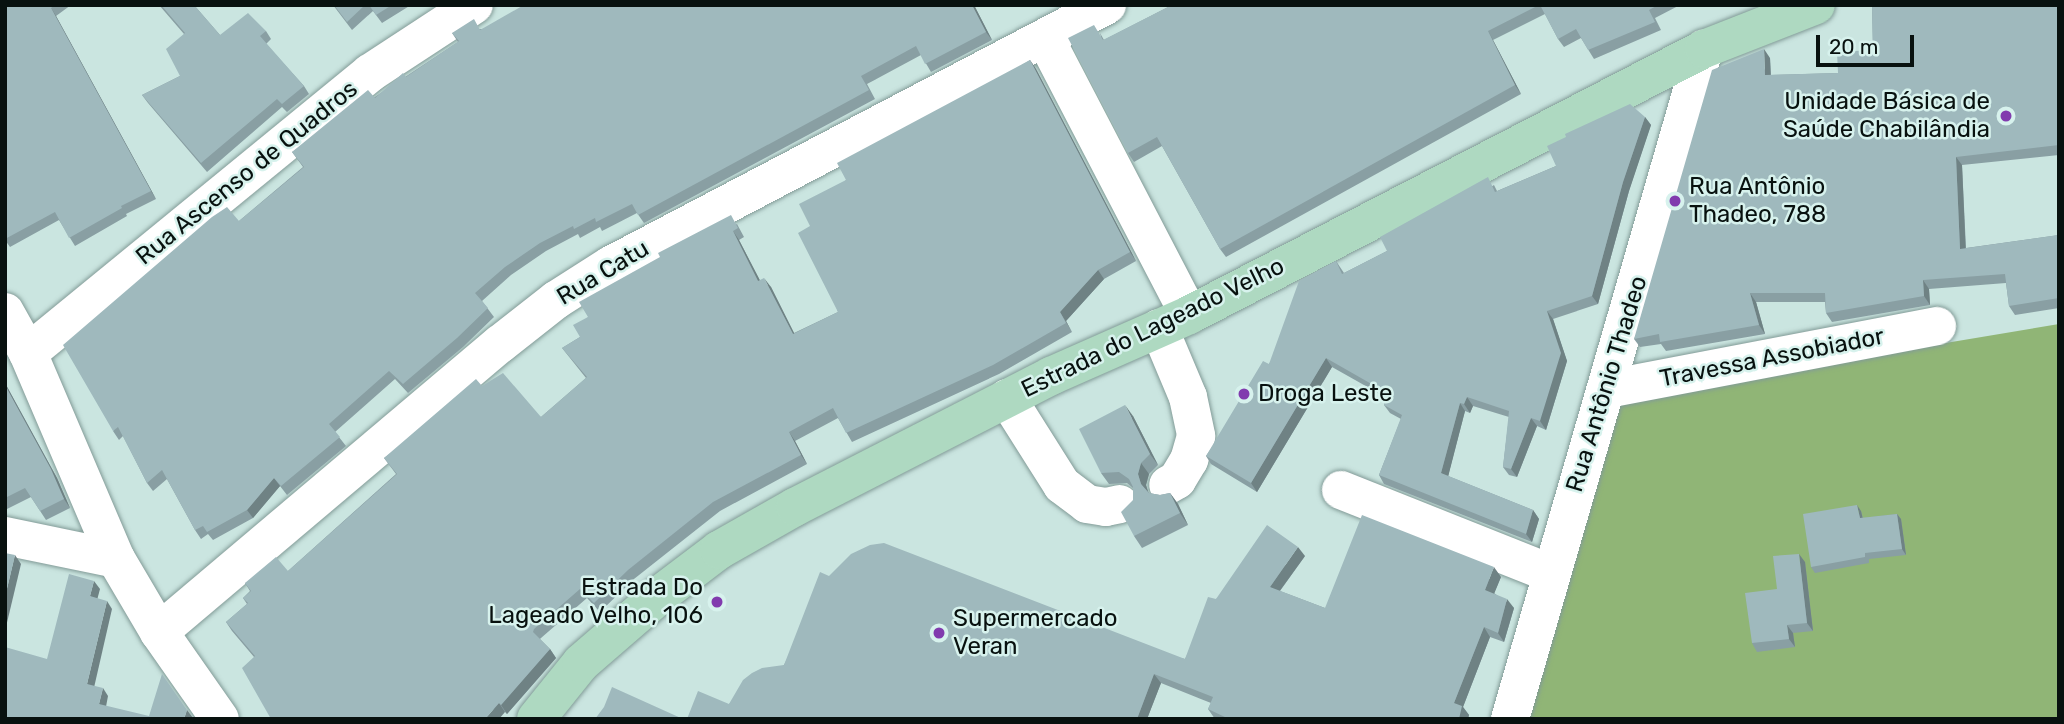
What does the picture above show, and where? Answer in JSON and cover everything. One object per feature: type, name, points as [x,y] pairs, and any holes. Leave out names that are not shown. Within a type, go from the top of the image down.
[{"type":"main road","name":"Estrada do Lageado Velho","points":[[536,719],[580,663],[661,594],[719,550],[794,507],[1007,398],[1174,322],[1704,48],[1816,5]]},
{"type":"street","name":"Rua Ascenso de Quadros","points":[[29,353],[369,73],[474,5]]},
{"type":"street","name":"Rua Catu","points":[[159,632],[500,344],[556,300],[611,265],[1107,5]]},
{"type":"street","points":[[1045,38],[1174,322],[1196,436],[1189,460],[1177,480],[1168,485]]},
{"type":"street","name":"Rua Antônio Thadeo","points":[[1510,719],[1550,573],[1704,48]]},
{"type":"street","points":[[5,312],[29,353],[116,559],[159,632],[220,719]]},
{"type":"street","name":"Travessa Assobiador","points":[[1606,389],[1937,326]]},
{"type":"street","points":[[1007,398],[1062,485],[1087,504],[1106,507],[1120,504]]},
{"type":"street","points":[[1341,490],[1550,573]]},
{"type":"street","points":[[5,536],[116,559]]},
{"type":"green space","points":[[2059,324],[2059,719],[1519,719],[1617,398]]},
{"type":"building","points":[[5,5],[55,5],[51,8],[151,191],[69,238],[55,212],[5,239]]},
{"type":"building","points":[[161,5],[194,5],[220,35],[248,13],[266,31],[260,36],[304,86],[282,104],[277,99],[201,163],[142,95],[180,76],[166,49],[185,33]]},
{"type":"building","points":[[334,5],[365,5],[347,22]]},
{"type":"building","points":[[369,5],[392,5],[376,15]]},
{"type":"building","points":[[524,5],[972,5],[986,32],[925,64],[916,46],[861,76],[869,90],[638,215],[632,204],[596,222],[595,218],[574,229],[573,226],[540,243],[505,267],[475,293],[488,308],[457,338],[403,384],[389,371],[329,424],[340,437],[281,486],[274,478],[247,510],[207,532],[203,526],[195,530],[162,470],[147,483],[118,427],[113,431],[63,345],[212,217],[227,207],[239,221],[304,167],[292,152],[368,90],[375,98],[403,73],[406,77],[459,41],[452,33],[474,19],[480,30]]},
{"type":"building","points":[[1172,5],[1539,5],[1488,31],[1515,85],[1220,249],[1157,137],[1128,153],[1068,38],[1094,25],[1103,40]]},
{"type":"building","points":[[1540,5],[1658,5],[1649,10],[1655,22],[1588,50],[1576,29],[1558,39]]},
{"type":"building","points":[[1872,5],[2059,5],[2059,145],[1956,157],[1960,249],[2059,235],[2059,298],[2009,306],[2005,274],[1923,280],[1924,296],[1826,313],[1825,293],[1750,293],[1759,325],[1660,342],[1659,334],[1634,339],[1712,70],[1764,49],[1765,75],[1838,73],[1837,52],[1873,50]]},
{"type":"building","points":[[1030,60],[1130,252],[1098,270],[1060,312],[1066,323],[993,365],[846,433],[833,408],[789,432],[801,455],[713,502],[628,570],[594,603],[580,589],[534,629],[533,632],[550,649],[501,705],[499,703],[485,719],[271,719],[242,668],[255,656],[226,622],[248,603],[243,598],[251,591],[245,583],[276,557],[288,571],[397,474],[384,458],[476,379],[482,386],[503,373],[541,417],[587,377],[562,348],[580,337],[573,325],[588,317],[579,302],[660,257],[658,253],[731,215],[738,228],[733,231],[758,281],[764,278],[793,334],[838,312],[798,233],[810,226],[799,204],[846,180],[837,163]]},
{"type":"building","points":[[1630,104],[1645,117],[1623,182],[1592,296],[1547,311],[1561,353],[1540,421],[1531,418],[1511,469],[1503,467],[1509,411],[1467,397],[1464,404],[1460,403],[1441,473],[1533,510],[1526,534],[1379,475],[1402,415],[1384,405],[1389,394],[1326,358],[1251,483],[1206,456],[1263,361],[1269,364],[1299,281],[1336,261],[1342,274],[1387,251],[1380,237],[1488,177],[1495,192],[1556,166],[1547,146],[1566,137],[1565,134]]},
{"type":"building","points":[[5,385],[51,469],[64,499],[40,511],[25,488],[5,498]]},
{"type":"building","points":[[1125,405],[1150,454],[1141,463],[1138,474],[1141,484],[1149,493],[1170,493],[1180,513],[1134,536],[1121,512],[1133,500],[1133,487],[1129,479],[1119,472],[1101,473],[1079,429]]},
{"type":"building","points":[[1857,505],[1860,518],[1897,514],[1902,549],[1865,553],[1865,557],[1811,567],[1803,514]]},
{"type":"building","points":[[1362,515],[1494,567],[1485,590],[1507,599],[1498,633],[1484,627],[1454,703],[1462,706],[1459,719],[1227,719],[1208,709],[1213,697],[1154,674],[1137,719],[687,719],[698,691],[729,704],[743,680],[752,673],[762,668],[784,665],[820,572],[829,576],[851,554],[870,545],[884,543],[1185,659],[1208,597],[1216,599],[1267,525],[1298,547],[1270,587],[1325,608]]},
{"type":"building","points":[[5,553],[15,555],[5,597]]},
{"type":"building","points":[[1799,554],[1807,623],[1787,625],[1789,639],[1752,643],[1745,593],[1777,589],[1773,556]]},
{"type":"building","points":[[69,574],[94,581],[90,596],[107,601],[87,684],[103,688],[99,704],[149,716],[162,674],[187,710],[184,719],[5,719],[5,647],[47,659]]},
{"type":"building","points":[[612,687],[683,719],[595,719],[604,707]]},
{"type":"place","name":"Unidade Básica de Saúde Chabilândia","points":[[2006,116]]},
{"type":"place","name":"Rua Antônio Thadeo, 788","points":[[1675,201]]},
{"type":"place","name":"Droga Leste","points":[[1244,394]]},
{"type":"place","name":"Estrada Do Lageado Velho, 106","points":[[717,602]]},
{"type":"place","name":"Supermercado Veran","points":[[939,633]]}]
